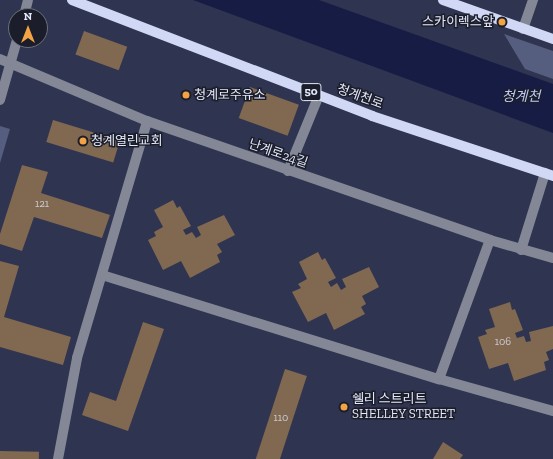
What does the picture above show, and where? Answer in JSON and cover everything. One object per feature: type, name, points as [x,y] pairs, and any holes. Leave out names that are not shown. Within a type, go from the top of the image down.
[{"type":"main road","name":"청계천로","points":[[72,0],[318,95],[549,175]]},
{"type":"main road","points":[[443,0],[553,39]]},
{"type":"street","points":[[523,29],[533,0]]},
{"type":"street","points":[[0,100],[15,48]]},
{"type":"street","name":"난계로24길","points":[[0,59],[147,121],[490,240],[553,258]]},
{"type":"street","points":[[288,171],[318,95]]},
{"type":"street","points":[[58,459],[77,358],[147,121]]},
{"type":"street","points":[[521,250],[549,175]]},
{"type":"street","points":[[439,379],[490,240]]},
{"type":"street","points":[[102,275],[439,379],[553,411]]},
{"type":"shaded area","points":[[504,34],[553,51],[553,79],[525,69]]},
{"type":"shaded area","points":[[0,126],[10,129],[0,163]]},
{"type":"water","name":"청계천","points":[[193,0],[319,0],[553,84],[553,133]]},
{"type":"building","points":[[84,31],[127,47],[119,70],[75,54]]},
{"type":"building","points":[[250,87],[299,105],[288,136],[239,118]]},
{"type":"building","name":"청계열린교회","points":[[53,120],[120,140],[113,162],[46,142]]},
{"type":"building","points":[[22,165],[48,172],[41,193],[110,215],[102,238],[34,217],[22,251],[0,244],[0,234]]},
{"type":"building","points":[[173,200],[177,208],[180,206],[191,226],[183,230],[186,235],[192,232],[196,238],[201,235],[197,227],[224,215],[235,235],[217,244],[222,252],[217,255],[220,262],[190,278],[181,261],[163,270],[148,240],[156,236],[154,232],[163,227],[154,210]]},
{"type":"building","points":[[318,252],[322,260],[325,258],[336,278],[328,282],[331,287],[337,283],[341,290],[346,287],[342,279],[369,267],[379,287],[362,296],[366,304],[361,307],[365,314],[334,330],[326,313],[308,322],[292,292],[301,288],[298,284],[307,279],[299,262]]},
{"type":"building","points":[[0,261],[19,266],[4,317],[71,337],[63,365],[0,347]]},
{"type":"building","points":[[510,302],[512,310],[515,309],[523,330],[515,333],[517,338],[524,336],[526,342],[531,341],[529,332],[553,326],[553,349],[546,352],[549,360],[544,362],[546,370],[514,381],[508,363],[489,369],[478,337],[487,334],[485,330],[495,327],[489,309]]},
{"type":"building","points":[[143,322],[164,329],[128,431],[82,415],[90,392],[116,401]]},
{"type":"building","points":[[285,369],[307,376],[280,459],[256,459]]},
{"type":"building","points":[[443,442],[463,455],[460,459],[433,459]]},
{"type":"building","points":[[0,451],[39,452],[39,459],[0,459]]},
{"type":"place","name":"스카이렉스앞","points":[[502,22]]},
{"type":"place","name":"청계로주유소","points":[[186,95]]},
{"type":"place","name":"청계열린교회","points":[[83,141]]},
{"type":"place","name":"쉘리 스트리트 SHELLEY STREET","points":[[344,407]]}]
